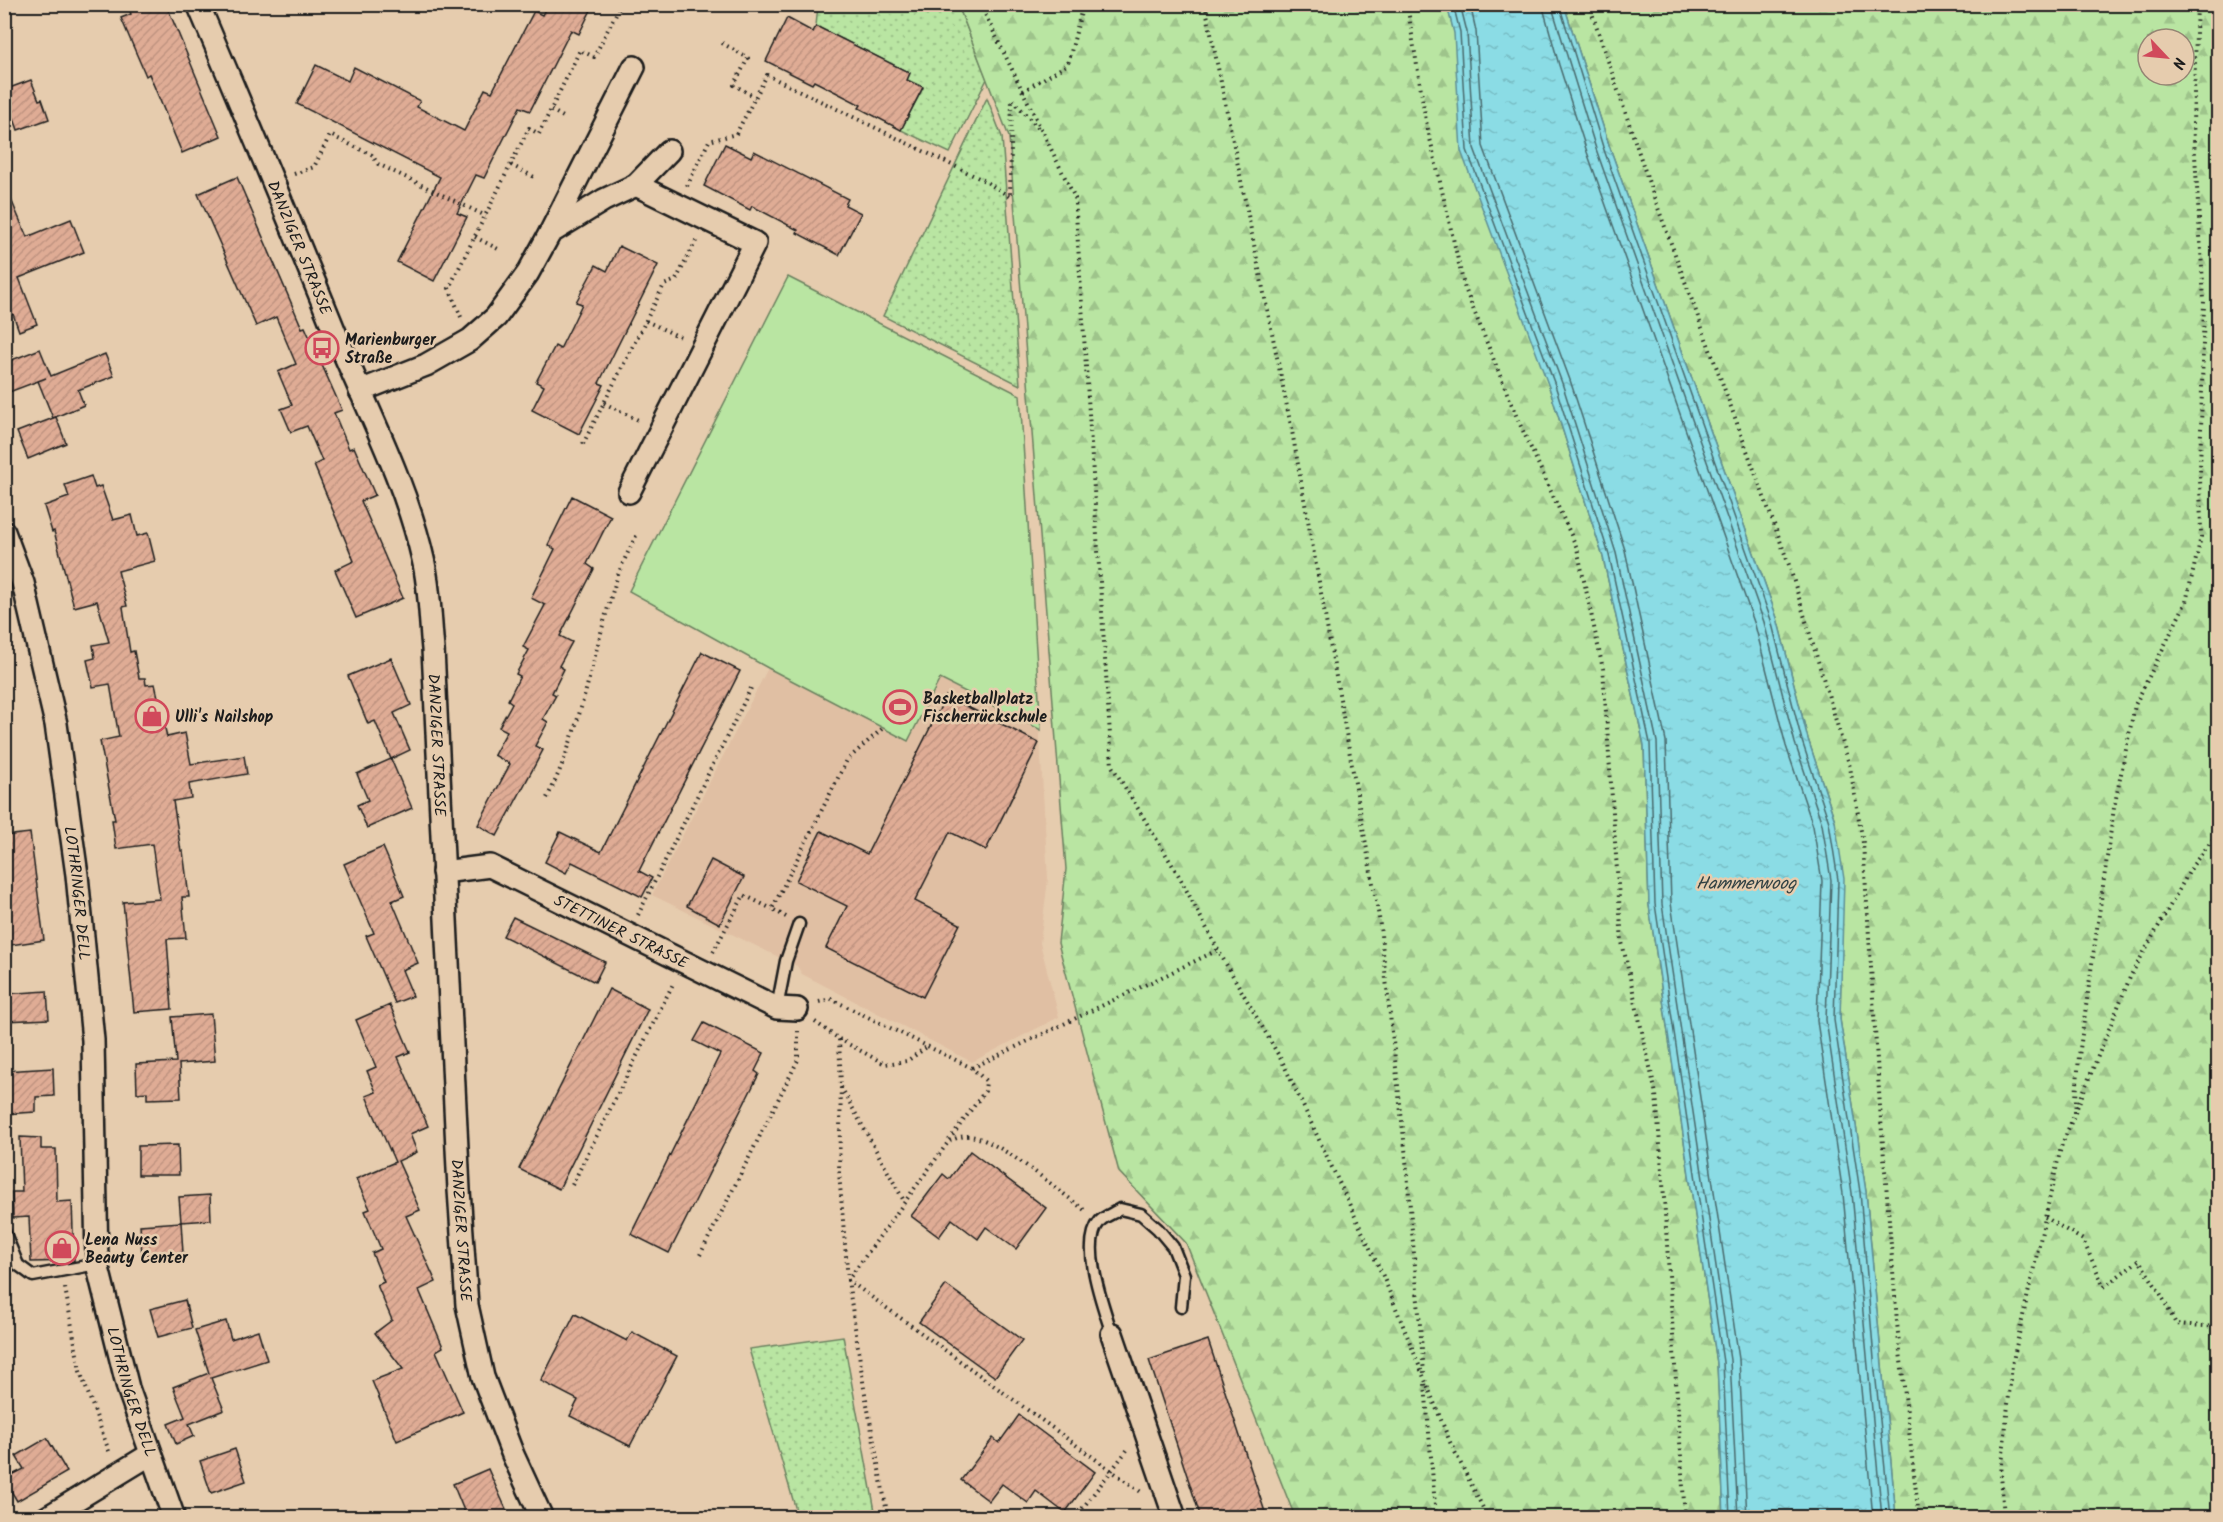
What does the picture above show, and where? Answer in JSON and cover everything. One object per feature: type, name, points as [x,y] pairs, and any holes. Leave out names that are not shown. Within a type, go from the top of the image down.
[{"type":"street","name":"DANZIGER STRASSE","points":[[198,4],[360,391],[392,461],[410,511],[424,561],[433,649],[459,1190],[467,1305],[483,1377],[513,1455],[542,1518]]},
{"type":"street","points":[[360,391],[426,365],[470,340],[496,317],[528,273],[550,233],[634,66]]},
{"type":"street","points":[[550,233],[604,200],[636,185],[669,151]]},
{"type":"street","points":[[629,492],[755,243],[636,185]]},
{"type":"street","name":"LOTHRINGER DELL","points":[[4,532],[23,583],[56,724],[77,875],[93,1040],[97,1264],[128,1388],[174,1518]]},
{"type":"street","name":"STETTINER STRASSE","points":[[443,872],[490,866],[684,962],[787,1009]]},
{"type":"street","points":[[1112,1334],[1175,1517]]},
{"type":"street","points":[[46,1518],[152,1454]]},
{"type":"lane","points":[[787,1009],[786,961],[799,924]]},
{"type":"lane","points":[[1112,1334],[1092,1268],[1093,1239],[1100,1222],[1120,1209],[1141,1214],[1173,1247],[1184,1275],[1180,1307]]},
{"type":"lane","points":[[4,1231],[18,1265],[33,1276],[97,1264]]},
{"type":"path","points":[[470,340],[449,288],[529,128],[539,134],[580,50],[594,57],[621,4]]},
{"type":"path","points":[[980,4],[1075,198],[1112,766],[1179,876],[1218,950],[1283,1063],[1383,1276],[1450,1442],[1488,1518]]},
{"type":"path","points":[[1023,91],[1068,64],[1083,4]]},
{"type":"path","points":[[1204,4],[1292,431],[1379,917],[1405,1148],[1436,1518]]},
{"type":"path","points":[[1206,14],[1210,4]]},
{"type":"path","points":[[1407,4],[1426,121],[1464,286],[1518,420],[1577,548],[1603,669],[1622,942],[1656,1094],[1685,1518]]},
{"type":"path","points":[[1589,4],[1650,186],[1789,565],[1850,767],[1863,843],[1880,1107],[1898,1334],[1919,1518]]},
{"type":"path","points":[[2075,1113],[2079,1056],[2114,808],[2136,705],[2186,602],[2201,537],[2200,473],[2204,300],[2193,123],[2198,4]]},
{"type":"path","points":[[722,43],[748,58],[734,86],[755,97]]},
{"type":"path","points":[[677,205],[709,141],[736,134],[767,75],[985,181],[1010,197],[1012,99],[1044,135]]},
{"type":"path","points":[[551,110],[565,118]]},
{"type":"path","points":[[294,175],[314,166],[330,135],[372,155],[378,164],[486,216]]},
{"type":"path","points":[[511,165],[536,178]]},
{"type":"path","points":[[583,444],[664,285],[676,280],[707,220]]},
{"type":"path","points":[[475,237],[500,250]]},
{"type":"path","points":[[646,321],[702,348]]},
{"type":"path","points":[[604,403],[660,431]]},
{"type":"path","points":[[547,798],[562,768],[586,693],[618,574],[637,534]]},
{"type":"path","points":[[647,897],[751,688]]},
{"type":"path","points":[[772,909],[847,760],[882,729]]},
{"type":"path","points":[[2004,1518],[2001,1474],[2012,1365],[2061,1147],[2131,975],[2193,865],[2218,833]]},
{"type":"path","points":[[724,931],[744,895],[799,924]]},
{"type":"path","points":[[972,1068],[1218,950]]},
{"type":"path","points":[[572,1185],[684,962]]},
{"type":"path","points":[[831,999],[972,1068],[986,1081],[985,1091],[848,1280]]},
{"type":"path","points":[[787,1009],[885,1064],[907,1061],[928,1046]]},
{"type":"path","points":[[700,1255],[798,1060],[787,1009]]},
{"type":"path","points":[[839,1039],[841,1086],[839,1173],[848,1280],[864,1388],[888,1518]]},
{"type":"path","points":[[841,1086],[905,1202]]},
{"type":"path","points":[[949,1141],[968,1136],[987,1140],[1100,1222]]},
{"type":"path","points":[[2045,1217],[2083,1240],[2104,1287],[2139,1260],[2176,1324],[2218,1326]]},
{"type":"path","points":[[62,1271],[80,1371],[118,1474]]},
{"type":"path","points":[[848,1280],[1175,1517]]},
{"type":"path","points":[[1075,1518],[1145,1425]]},
{"type":"path","points":[[990,1518],[995,1510]]},
{"type":"shaded area","points":[[788,277],[1020,395],[1048,879],[1040,943],[1059,1017],[972,1062],[802,974],[797,966],[652,895],[768,668],[629,591]]},
{"type":"green space","points":[[818,5],[958,5],[987,79],[950,153],[901,130],[923,88],[907,80],[910,73],[816,26]]},
{"type":"green space","points":[[958,5],[1447,5],[1549,387],[1603,557],[1644,745],[1649,905],[1717,1363],[1724,1517],[1295,1517],[1186,1243],[1119,1172],[1058,943],[1066,869],[1009,137]]},
{"type":"green space","points":[[1564,5],[2218,5],[2218,1517],[1896,1517],[1866,1192],[1840,1019],[1841,964],[1835,821],[1808,739],[1777,618],[1609,145]]},
{"type":"green space","points":[[987,98],[1002,137],[1020,385],[883,316]]},
{"type":"green space","points":[[788,277],[1020,395],[1041,730],[940,679],[908,741],[768,668],[629,591]]},
{"type":"green space","points":[[843,1336],[875,1511],[843,1517],[798,1517],[749,1349]]},
{"type":"water","name":"Hammerwoog","points":[[1447,5],[1564,5],[1609,145],[1777,618],[1808,739],[1835,821],[1844,879],[1840,1019],[1866,1192],[1896,1517],[1724,1517],[1717,1363],[1649,905],[1644,745],[1603,557],[1549,387],[1461,151],[1454,33]]},
{"type":"building","points":[[127,4],[166,4],[221,136],[182,153],[149,74],[146,76],[121,18],[131,14]]},
{"type":"building","points":[[548,4],[594,4],[579,34],[571,30],[530,111],[520,107],[484,178],[476,175],[457,213],[467,217],[434,281],[397,262],[440,177],[297,104],[316,65],[348,81],[354,67],[420,101],[417,107],[464,131],[485,89],[492,92],[534,11],[542,15]]},
{"type":"building","points":[[787,18],[813,32],[816,26],[910,73],[907,80],[923,87],[901,130],[859,108],[861,105],[814,81],[812,84],[766,61]]},
{"type":"building","points":[[31,80],[39,100],[42,99],[49,119],[18,130],[4,90]]},
{"type":"building","points":[[725,144],[751,157],[754,151],[848,199],[845,205],[861,213],[839,255],[752,206],[750,210],[704,186]]},
{"type":"building","points":[[237,177],[302,328],[305,327],[342,410],[334,413],[349,449],[354,447],[375,495],[361,501],[403,598],[356,618],[335,570],[354,561],[314,465],[322,461],[307,426],[291,432],[281,409],[292,405],[278,372],[296,364],[276,317],[256,326],[198,194]]},
{"type":"building","points":[[4,183],[27,237],[71,219],[84,252],[19,278],[37,324],[19,331],[13,314],[4,318]]},
{"type":"building","points":[[619,246],[658,265],[599,383],[604,385],[579,434],[532,410],[544,386],[536,382],[555,346],[560,349],[582,304],[576,302],[596,265],[607,271]]},
{"type":"building","points":[[40,349],[51,376],[105,354],[114,376],[78,390],[84,405],[53,418],[38,381],[4,394],[4,363]]},
{"type":"building","points":[[56,417],[66,443],[28,459],[17,432]]},
{"type":"building","points":[[91,476],[95,488],[101,486],[113,520],[132,515],[137,536],[148,533],[155,561],[118,571],[127,606],[123,607],[130,652],[134,651],[139,678],[145,678],[146,685],[155,684],[167,737],[185,733],[191,764],[244,756],[247,774],[189,784],[191,798],[173,801],[189,897],[182,897],[186,938],[167,939],[172,1009],[134,1012],[123,902],[160,899],[152,844],[116,849],[112,820],[115,820],[100,741],[119,737],[110,684],[93,687],[87,660],[95,658],[93,645],[109,642],[97,601],[74,607],[54,531],[52,532],[44,506],[69,497],[65,485]]},
{"type":"building","points":[[572,496],[611,516],[587,564],[594,569],[560,636],[572,642],[559,666],[564,669],[552,693],[556,695],[543,719],[548,722],[535,746],[543,750],[497,836],[478,825],[510,764],[494,755],[507,731],[499,727],[512,703],[508,700],[520,676],[516,674],[529,650],[523,647],[545,605],[531,598],[555,549],[548,545]]},
{"type":"building","points":[[702,652],[740,671],[639,871],[652,878],[642,897],[572,862],[566,873],[545,862],[560,832],[601,852]]},
{"type":"building","points":[[391,658],[411,705],[394,713],[410,750],[391,759],[375,721],[368,724],[348,676]]},
{"type":"building","points":[[946,696],[1039,743],[986,850],[950,832],[915,901],[960,924],[923,997],[826,948],[847,906],[796,881],[821,831],[867,854]]},
{"type":"building","points":[[391,759],[412,808],[367,828],[357,805],[368,800],[357,774]]},
{"type":"building","points":[[30,833],[44,940],[4,946],[4,836]]},
{"type":"building","points":[[383,847],[404,896],[392,901],[418,963],[402,970],[413,996],[395,1003],[366,936],[374,933],[344,864]]},
{"type":"building","points":[[711,860],[744,877],[720,924],[687,906]]},
{"type":"building","points":[[513,917],[605,962],[595,982],[503,936]]},
{"type":"building","points":[[609,989],[648,1009],[559,1189],[519,1169]]},
{"type":"building","points":[[47,991],[49,1019],[5,1021],[4,994]]},
{"type":"building","points":[[390,1005],[410,1052],[398,1057],[428,1126],[410,1134],[417,1152],[398,1161],[420,1210],[406,1216],[436,1282],[419,1290],[443,1347],[436,1351],[463,1412],[397,1441],[372,1381],[403,1369],[375,1333],[392,1320],[377,1285],[384,1282],[372,1253],[381,1249],[365,1211],[370,1209],[356,1179],[395,1162],[366,1096],[376,1092],[367,1071],[376,1067],[356,1020]]},
{"type":"building","points":[[211,1014],[215,1061],[179,1064],[181,1098],[147,1099],[147,1092],[137,1093],[136,1064],[176,1062],[172,1017]]},
{"type":"building","points":[[704,1023],[764,1053],[755,1071],[759,1074],[669,1253],[631,1234],[720,1054],[694,1041]]},
{"type":"building","points":[[53,1068],[54,1096],[36,1097],[36,1112],[4,1114],[4,1071]]},
{"type":"building","points":[[20,1137],[41,1138],[41,1149],[56,1149],[57,1202],[72,1201],[74,1261],[31,1262],[29,1217],[13,1218],[12,1192],[22,1192]]},
{"type":"building","points":[[178,1145],[179,1175],[138,1175],[138,1146]]},
{"type":"building","points":[[970,1151],[1046,1208],[1016,1249],[986,1227],[978,1239],[952,1219],[939,1237],[911,1216],[943,1174],[949,1179]]},
{"type":"building","points":[[210,1195],[211,1220],[181,1222],[179,1197]]},
{"type":"building","points":[[181,1222],[183,1253],[142,1255],[140,1225]]},
{"type":"building","points":[[946,1285],[1022,1340],[995,1377],[919,1322]]},
{"type":"building","points":[[185,1300],[192,1328],[158,1337],[150,1309]]},
{"type":"building","points":[[575,1314],[627,1341],[632,1332],[677,1356],[630,1446],[570,1416],[578,1400],[541,1381]]},
{"type":"building","points":[[226,1321],[231,1339],[258,1330],[267,1360],[211,1378],[224,1410],[189,1424],[194,1436],[176,1444],[168,1424],[185,1417],[173,1387],[209,1373],[195,1330]]},
{"type":"building","points":[[1208,1340],[1267,1518],[1201,1518],[1149,1360]]},
{"type":"building","points":[[1019,1415],[1095,1472],[1065,1513],[1036,1491],[1028,1503],[1002,1484],[989,1501],[961,1480],[993,1438],[999,1443]]},
{"type":"building","points":[[47,1438],[67,1472],[17,1501],[4,1479],[24,1469],[16,1456]]},
{"type":"building","points":[[235,1449],[246,1481],[211,1493],[200,1461]]},
{"type":"building","points":[[488,1469],[510,1518],[467,1518],[453,1484]]},
{"type":"place","name":"Marienburger Straße","points":[[322,348]]},
{"type":"place","name":"Basketballplatz Fischerrückschule","points":[[900,707]]},
{"type":"place","name":"Ulli's Nailshop","points":[[152,716]]},
{"type":"place","name":"Lena Nuss Beauty Center","points":[[62,1248]]}]
